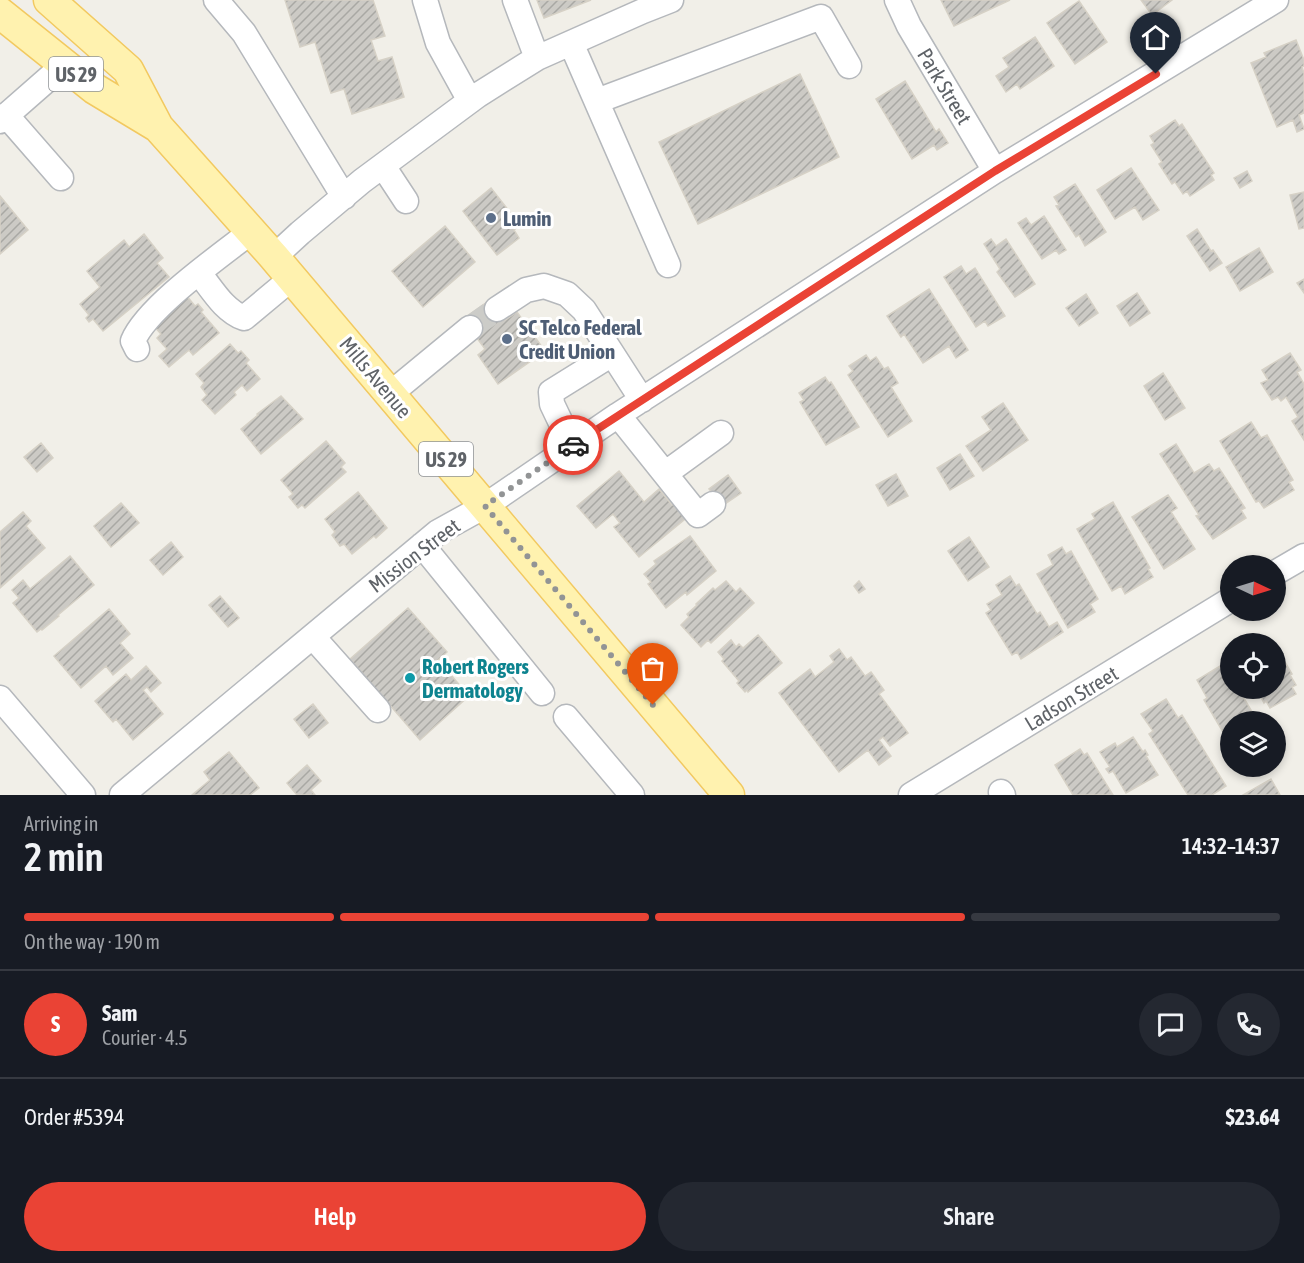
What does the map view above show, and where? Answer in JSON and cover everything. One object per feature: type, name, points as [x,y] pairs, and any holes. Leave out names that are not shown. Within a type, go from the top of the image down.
[{"type":"main road","name":"Mills Avenue","points":[[49,0],[128,70],[158,128],[252,231],[729,795]]},
{"type":"main road","name":"Mills Avenue","points":[[0,13],[95,89],[158,128]]},
{"type":"street","points":[[216,0],[244,33],[344,197]]},
{"type":"street","points":[[425,0],[438,43],[470,101]]},
{"type":"street","points":[[515,0],[537,58]]},
{"type":"street","points":[[199,273],[225,305],[244,318],[344,197],[470,101],[537,58],[671,0]]},
{"type":"street","name":"Park Street","points":[[897,0],[909,26],[995,171]]},
{"type":"street","name":"Mission Street","points":[[122,795],[449,525],[485,506],[618,415],[995,171],[1276,0]]},
{"type":"street","points":[[597,101],[821,17],[849,66]]},
{"type":"street","points":[[571,43],[668,265]]},
{"type":"street","points":[[61,178],[3,118],[65,64]]},
{"type":"street","points":[[383,166],[406,201]]},
{"type":"street","points":[[137,349],[133,341],[136,332],[151,315],[252,231]]},
{"type":"street","points":[[497,309],[526,290],[544,286],[567,294],[584,310],[642,400]]},
{"type":"street","points":[[390,394],[470,328]]},
{"type":"street","points":[[572,446],[552,404],[551,392],[612,354]]},
{"type":"street","points":[[618,415],[698,515],[713,504]]},
{"type":"street","points":[[666,473],[721,433]]},
{"type":"street","points":[[422,545],[542,693]]},
{"type":"street","points":[[1286,567],[1304,556]]},
{"type":"street","name":"Ladson Street","points":[[926,792],[1220,606]]},
{"type":"street","points":[[313,637],[378,710]]},
{"type":"street","points":[[0,698],[83,795]]},
{"type":"street","points":[[566,717],[632,795]]},
{"type":"building","points":[[285,0],[373,0],[385,36],[371,40],[378,61],[392,57],[404,97],[352,114],[344,89],[331,93],[315,42],[300,47]]},
{"type":"building","points":[[537,0],[591,0],[544,18]]},
{"type":"building","points":[[941,0],[1010,0],[954,26]]},
{"type":"building","points":[[1141,0],[1172,0],[1152,15]]},
{"type":"building","points":[[1079,1],[1107,42],[1075,64],[1047,23]]},
{"type":"building","points":[[1035,37],[1054,66],[1020,89],[1017,84],[1006,92],[996,76],[1009,67],[1003,58]]},
{"type":"building","points":[[1296,40],[1304,60],[1302,67],[1304,113],[1299,115],[1304,129],[1297,132],[1293,120],[1277,127],[1251,63],[1266,57],[1264,53]]},
{"type":"building","points":[[800,74],[839,157],[698,224],[659,142]]},
{"type":"building","points":[[905,81],[936,132],[939,129],[948,143],[937,150],[934,145],[912,159],[876,99]]},
{"type":"building","points":[[1175,120],[1179,126],[1182,124],[1214,173],[1211,175],[1214,180],[1190,196],[1187,191],[1183,194],[1175,182],[1172,184],[1159,164],[1162,162],[1151,145],[1154,143],[1150,136]]},
{"type":"building","points":[[1131,168],[1159,210],[1143,220],[1135,207],[1115,219],[1097,190]]},
{"type":"building","points":[[1247,171],[1252,181],[1240,188],[1234,178]]},
{"type":"building","points":[[1075,184],[1106,232],[1085,246],[1079,235],[1076,237],[1056,206],[1059,205],[1054,197]]},
{"type":"building","name":"Lumin","points":[[491,188],[520,225],[514,230],[519,238],[497,255],[463,211]]},
{"type":"building","points":[[1304,192],[1304,228],[1299,229],[1290,195]]},
{"type":"building","points":[[0,196],[28,230],[0,254]]},
{"type":"building","points":[[1044,216],[1066,250],[1059,254],[1056,250],[1042,259],[1018,223],[1026,218],[1031,225]]},
{"type":"building","points":[[445,226],[475,262],[423,307],[392,271]]},
{"type":"building","points":[[1197,229],[1222,263],[1210,271],[1187,236]]},
{"type":"building","points":[[144,234],[163,258],[157,263],[169,277],[103,331],[93,319],[89,322],[86,318],[89,315],[80,304],[100,287],[87,271],[124,240],[129,247]]},
{"type":"building","points":[[991,239],[996,246],[1006,239],[1035,284],[1015,297],[997,272],[1000,269],[984,244]]},
{"type":"building","points":[[1259,248],[1273,272],[1240,291],[1226,267]]},
{"type":"building","points":[[961,266],[966,274],[975,268],[1005,316],[988,326],[985,321],[976,327],[944,277]]},
{"type":"building","points":[[1304,279],[1304,293],[1297,283]]},
{"type":"building","points":[[929,289],[968,350],[956,358],[949,346],[923,363],[904,334],[901,337],[887,316]]},
{"type":"building","points":[[1137,293],[1150,313],[1130,326],[1117,306]]},
{"type":"building","points":[[1086,294],[1098,313],[1079,326],[1066,308]]},
{"type":"building","points":[[186,295],[195,306],[198,304],[203,310],[201,312],[219,333],[193,355],[189,350],[169,367],[159,356],[167,349],[157,338],[161,334],[152,324]]},
{"type":"building","name":"SC Telco Federal Credit Union","points":[[490,300],[505,320],[517,312],[545,351],[498,384],[478,355],[485,349],[463,319]]},
{"type":"building","points":[[230,344],[249,360],[246,363],[260,379],[247,391],[242,385],[234,392],[236,395],[215,414],[202,400],[207,395],[201,387],[204,383],[196,374]]},
{"type":"building","points":[[1290,353],[1301,370],[1297,372],[1304,384],[1304,440],[1292,421],[1298,417],[1286,397],[1281,401],[1278,397],[1272,400],[1261,383],[1268,380],[1262,370]]},
{"type":"building","points":[[866,355],[870,361],[876,357],[884,369],[888,367],[898,383],[891,387],[912,421],[888,437],[848,375],[853,371],[849,366]]},
{"type":"building","points":[[1163,373],[1185,408],[1165,420],[1144,386]]},
{"type":"building","points":[[825,377],[829,383],[831,382],[859,427],[826,445],[800,402],[804,400],[799,393]]},
{"type":"building","points":[[281,396],[303,419],[261,454],[241,429]]},
{"type":"building","points":[[1003,403],[1028,440],[983,471],[966,446],[991,430],[982,417]]},
{"type":"building","points":[[1251,422],[1261,438],[1267,435],[1293,480],[1289,482],[1294,490],[1264,508],[1259,501],[1256,502],[1220,441]]},
{"type":"building","points":[[326,441],[345,463],[341,467],[346,472],[305,508],[302,505],[298,508],[289,497],[293,494],[281,480]]},
{"type":"building","points":[[41,443],[53,458],[37,472],[24,457]]},
{"type":"building","points":[[1176,444],[1194,473],[1209,464],[1214,471],[1219,468],[1245,508],[1241,510],[1246,518],[1213,539],[1196,516],[1199,515],[1160,454]]},
{"type":"building","points":[[960,454],[974,476],[950,490],[937,468]]},
{"type":"building","points":[[619,471],[644,502],[659,489],[672,505],[677,501],[689,516],[639,557],[614,527],[620,523],[613,514],[596,528],[577,506]]},
{"type":"building","points":[[896,474],[908,496],[888,506],[876,485]]},
{"type":"building","points":[[728,475],[741,493],[722,506],[709,489]]},
{"type":"building","points":[[358,492],[387,528],[352,554],[344,544],[340,546],[332,535],[335,532],[325,519]]},
{"type":"building","points":[[1168,495],[1177,508],[1171,512],[1195,549],[1164,569],[1132,517]]},
{"type":"building","points":[[1113,502],[1153,577],[1125,594],[1121,586],[1112,591],[1077,529],[1095,519],[1092,514]]},
{"type":"building","points":[[121,503],[139,523],[111,547],[94,526]]},
{"type":"building","points":[[23,512],[31,521],[26,526],[45,548],[0,588],[0,532]]},
{"type":"building","points":[[690,536],[716,571],[687,595],[686,592],[666,608],[648,584],[651,582],[644,574],[656,564],[654,561]]},
{"type":"building","points":[[969,537],[989,567],[968,581],[948,551]]},
{"type":"building","points":[[171,542],[183,557],[163,575],[150,560]]},
{"type":"building","points":[[1062,547],[1066,554],[1071,551],[1098,599],[1090,604],[1095,612],[1068,628],[1037,574],[1053,565],[1048,555]]},
{"type":"building","points":[[70,556],[94,585],[37,632],[13,603],[19,598],[12,590],[23,580],[30,589]]},
{"type":"building","points":[[1010,576],[1016,586],[1019,584],[1037,614],[1040,612],[1049,627],[1057,622],[1063,632],[1021,659],[1017,652],[1012,655],[986,613],[991,610],[987,604],[1002,595],[996,585]]},
{"type":"building","points":[[726,581],[736,592],[740,588],[754,603],[711,643],[708,640],[701,647],[681,625],[689,617],[687,614],[696,604],[713,588],[715,590]]},
{"type":"building","points":[[859,581],[865,589],[859,593],[854,586]]},
{"type":"building","points":[[220,596],[239,618],[228,627],[209,605]]},
{"type":"building","name":"Robert Rogers Dermatology","points":[[408,608],[447,652],[438,660],[469,696],[420,740],[350,659]]},
{"type":"building","points":[[109,609],[130,634],[120,643],[133,658],[113,675],[106,666],[81,688],[54,656]]},
{"type":"building","points":[[758,635],[782,663],[748,692],[747,690],[745,692],[718,652],[731,640],[736,647],[739,644],[743,648]]},
{"type":"building","points":[[839,649],[847,660],[851,657],[865,676],[871,672],[884,690],[879,694],[908,733],[890,746],[883,737],[879,740],[891,756],[879,765],[868,750],[839,772],[779,693],[810,669],[815,677],[834,662],[830,656]]},
{"type":"building","points":[[1286,664],[1296,685],[1292,687],[1296,694],[1270,708],[1266,701],[1264,703],[1262,699],[1286,699]]},
{"type":"building","points":[[146,666],[161,683],[151,692],[147,687],[143,690],[163,714],[133,740],[116,719],[113,722],[95,701],[126,674],[131,680]]},
{"type":"building","points":[[1220,666],[1220,699],[1244,699],[1252,711],[1220,711],[1220,727],[1204,700],[1207,698],[1197,680]]},
{"type":"building","points":[[1166,699],[1178,718],[1182,715],[1226,786],[1212,795],[1188,795],[1149,734],[1153,731],[1141,714]]},
{"type":"building","points":[[313,704],[328,723],[309,738],[294,719]]},
{"type":"building","points":[[1133,737],[1143,752],[1145,750],[1148,755],[1146,756],[1158,775],[1126,793],[1113,771],[1109,773],[1106,769],[1110,767],[1100,752],[1115,743],[1117,747]]},
{"type":"building","points":[[1080,749],[1084,755],[1087,753],[1113,795],[1073,795],[1055,765]]},
{"type":"building","points":[[229,752],[259,788],[250,795],[192,795],[210,780],[204,772]]},
{"type":"building","points":[[307,765],[321,781],[311,790],[315,795],[297,795],[287,783]]},
{"type":"building","points":[[1271,779],[1280,795],[1243,795]]},
{"type":"tunnel","points":[[470,328],[497,309]]},
{"type":"way so far","points":[[573,445],[485,506],[653,705]]},
{"type":"place","name":"Lumin","points":[[491,218]]},
{"type":"place","name":"SC Telco Federal Credit Union","points":[[507,339]]},
{"type":"place","name":"Robert Rogers Dermatology","points":[[410,678]]},
{"type":"route","points":[[573,445],[995,171],[1156,74]]}]
